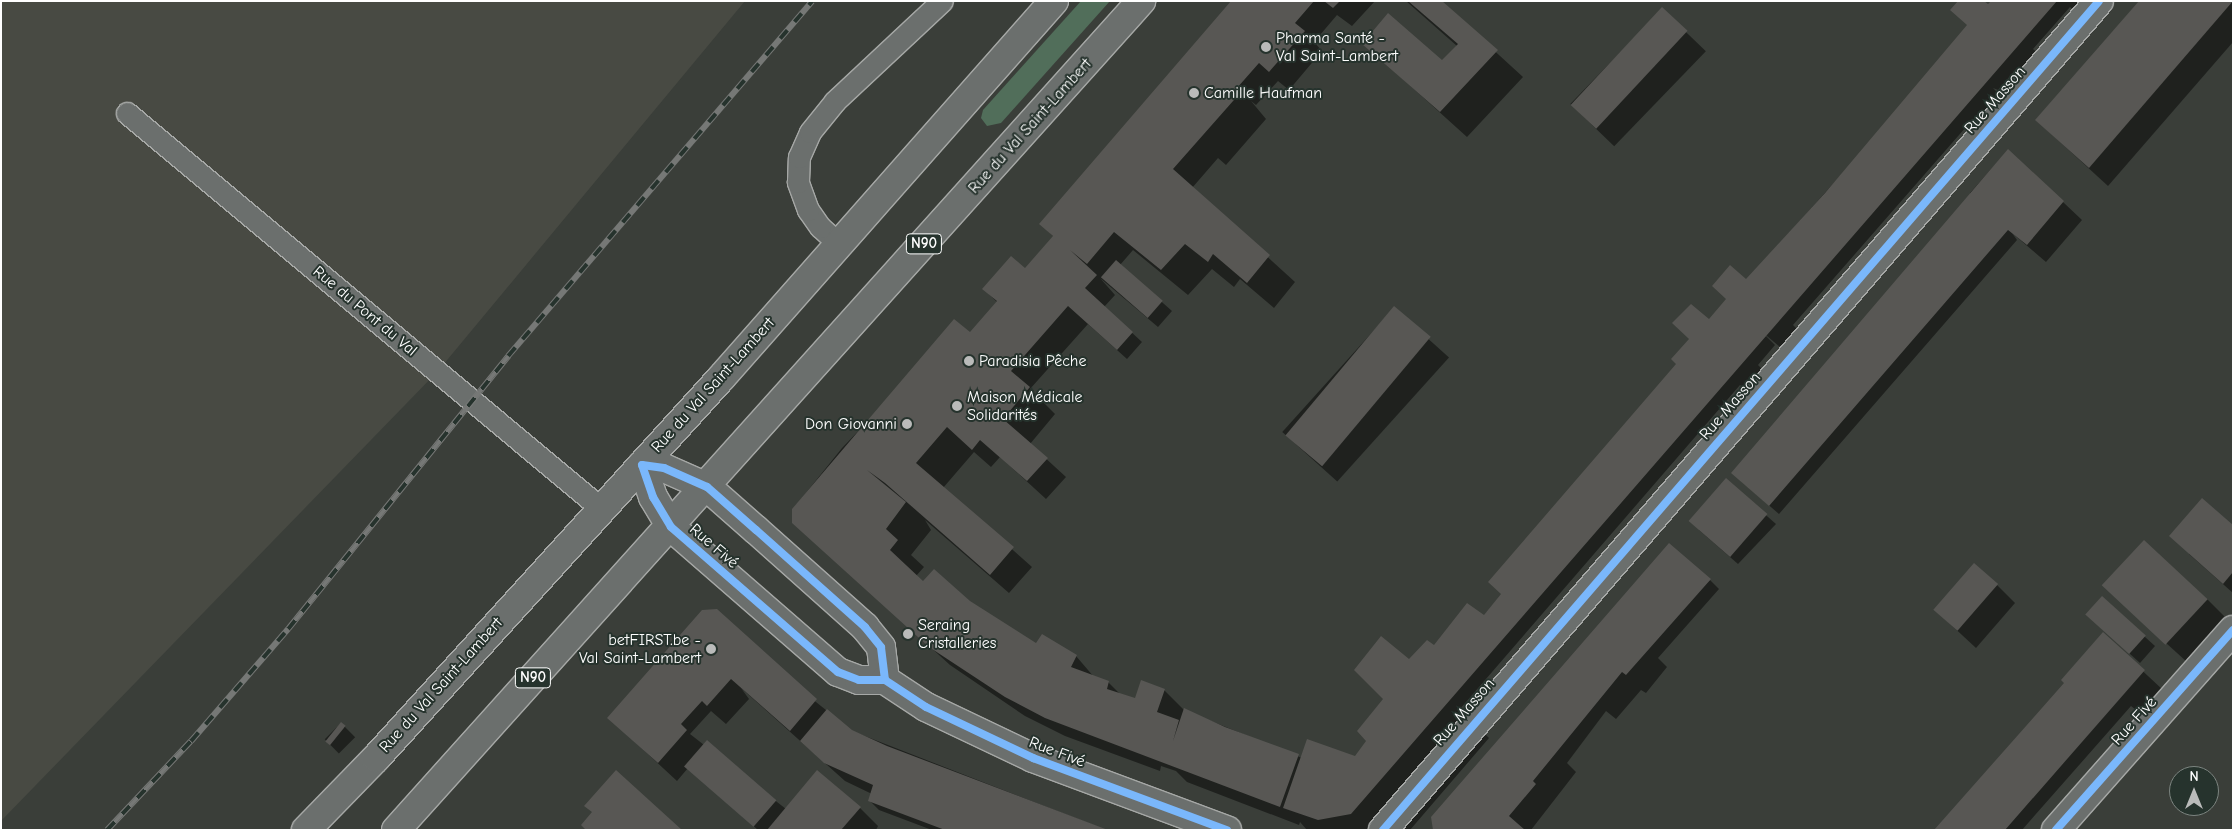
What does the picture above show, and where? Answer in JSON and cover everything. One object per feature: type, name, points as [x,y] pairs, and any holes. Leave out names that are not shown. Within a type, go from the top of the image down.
[{"type":"street","name":"Rue du Val Saint-Lambert","points":[[306,830],[376,758],[642,464],[840,244],[1054,1]]},
{"type":"street","name":"Rue du Val Saint-Lambert","points":[[396,830],[707,487],[1141,1]]},
{"type":"street","name":"Rue Masson","points":[[1383,830],[2099,1]]},
{"type":"street","points":[[642,464],[664,468],[707,487],[865,627],[881,647],[885,680]]},
{"type":"street","name":"Rue Fivé","points":[[642,464],[652,497],[671,527],[823,662],[838,672],[859,680],[885,680],[926,707],[1033,758],[1227,830]]},
{"type":"street","name":"Rue Fivé","points":[[2056,830],[2233,630]]},
{"type":"lane","points":[[840,244],[808,210],[798,182],[798,157],[810,132],[835,101],[942,1]]},
{"type":"lane","name":"Rue du Pont du Val","points":[[128,113],[602,508]]},
{"type":"shaded area","points":[[1,1],[745,1],[438,371],[1,821]]},
{"type":"green space","points":[[1081,1],[1110,1],[1001,123],[987,126],[981,118],[983,110]]},
{"type":"building","points":[[1231,1],[1314,1],[1295,23],[1305,31],[1269,72],[1259,63],[1237,88],[1241,92],[1173,169],[1270,255],[1247,283],[1213,254],[1208,262],[1185,244],[1161,270],[1114,232],[1087,264],[1070,250],[1097,275],[1085,288],[1133,332],[1117,350],[1068,306],[1011,371],[1030,387],[1003,419],[1048,458],[1027,481],[980,440],[972,450],[947,427],[916,463],[1014,547],[990,575],[885,483],[867,470],[906,502],[886,529],[898,540],[890,550],[923,581],[934,569],[970,601],[1036,643],[1042,634],[1077,655],[1071,667],[1109,681],[1107,689],[1135,698],[1141,680],[1165,689],[1157,712],[1179,720],[1173,741],[1184,708],[1225,727],[1299,754],[1280,807],[1045,718],[1005,697],[929,647],[792,523],[792,509],[954,319],[970,332],[997,301],[982,289],[1011,256],[1025,268],[1053,236],[1039,224]]},
{"type":"building","points":[[1324,1],[1340,1],[1333,8]]},
{"type":"building","points":[[1408,1],[1442,1],[1498,50],[1440,112],[1362,44],[1388,13],[1442,60],[1458,44]]},
{"type":"building","points":[[1958,1],[1984,1],[1988,4],[1991,1],[2057,1],[1351,814],[1318,820],[1283,808],[1307,739],[1355,756],[1366,741],[1357,731],[1383,699],[1354,670],[1381,636],[1409,659],[1427,640],[1434,645],[1467,603],[1484,615],[1501,594],[1488,582],[1676,364],[1671,359],[1689,339],[1672,323],[1691,304],[1709,319],[1726,299],[1712,286],[1730,265],[1746,279],[1825,193],[1967,25],[1950,10]]},
{"type":"building","points":[[2139,1],[2233,1],[2089,168],[2035,120]]},
{"type":"building","points":[[1662,7],[1688,31],[1596,129],[1571,105]]},
{"type":"building","points":[[2008,149],[2064,201],[2027,245],[2008,230],[1769,506],[1731,473]]},
{"type":"building","points":[[1116,260],[1163,301],[1148,318],[1101,277]]},
{"type":"building","points":[[1394,306],[1431,337],[1322,466],[1285,435]]},
{"type":"building","points":[[1726,478],[1768,514],[1730,557],[1689,521]]},
{"type":"building","points":[[2202,498],[2233,525],[2233,572],[2223,584],[2169,536]]},
{"type":"building","points":[[2144,540],[2208,599],[2165,645],[2102,585]]},
{"type":"building","points":[[1669,543],[1711,579],[1626,675],[1622,672],[1533,781],[1536,784],[1509,816],[1525,830],[1433,830],[1431,817]]},
{"type":"building","points":[[1974,563],[1998,584],[1957,631],[1933,610]]},
{"type":"building","points":[[2102,596],[2146,635],[2129,654],[2085,615]]},
{"type":"building","points":[[717,609],[817,699],[790,731],[731,679],[707,706],[702,701],[681,724],[687,730],[658,763],[607,718],[702,610]]},
{"type":"building","points":[[2103,632],[2145,670],[2005,830],[1934,830],[2064,683],[2061,680]]},
{"type":"building","points":[[827,709],[852,730],[887,746],[1108,830],[945,830],[868,801],[873,785],[824,763],[800,741]]},
{"type":"building","points":[[341,722],[346,726],[330,745],[325,741]]},
{"type":"building","points":[[707,740],[776,800],[753,827],[684,766]]},
{"type":"building","points":[[616,770],[682,830],[586,830],[581,825],[592,812],[584,806]]},
{"type":"building","points":[[817,770],[861,807],[841,830],[767,830]]},
{"type":"railway","points":[[107,830],[191,741],[288,629],[508,356],[812,1]]},
{"type":"cycle path","points":[[1383,830],[2099,1]]},
{"type":"cycle path","points":[[885,680],[881,647],[865,627],[756,530],[707,487],[664,468],[642,465],[653,497],[671,527],[838,672],[859,680],[885,680],[926,707],[1033,758],[1227,830]]},
{"type":"cycle path","points":[[2056,830],[2233,630]]},
{"type":"place","name":"Pharma Santé - Val Saint-Lambert","points":[[1266,47]]},
{"type":"place","name":"Camille Haufman","points":[[1194,93]]},
{"type":"place","name":"Paradisia Pêche","points":[[969,361]]},
{"type":"place","name":"Maison Médicale Solidarités","points":[[957,406]]},
{"type":"place","name":"Don Giovanni","points":[[907,424]]},
{"type":"place","name":"Seraing Cristalleries","points":[[908,634]]},
{"type":"place","name":"betFIRST.be - Val Saint-Lambert","points":[[711,649]]}]
